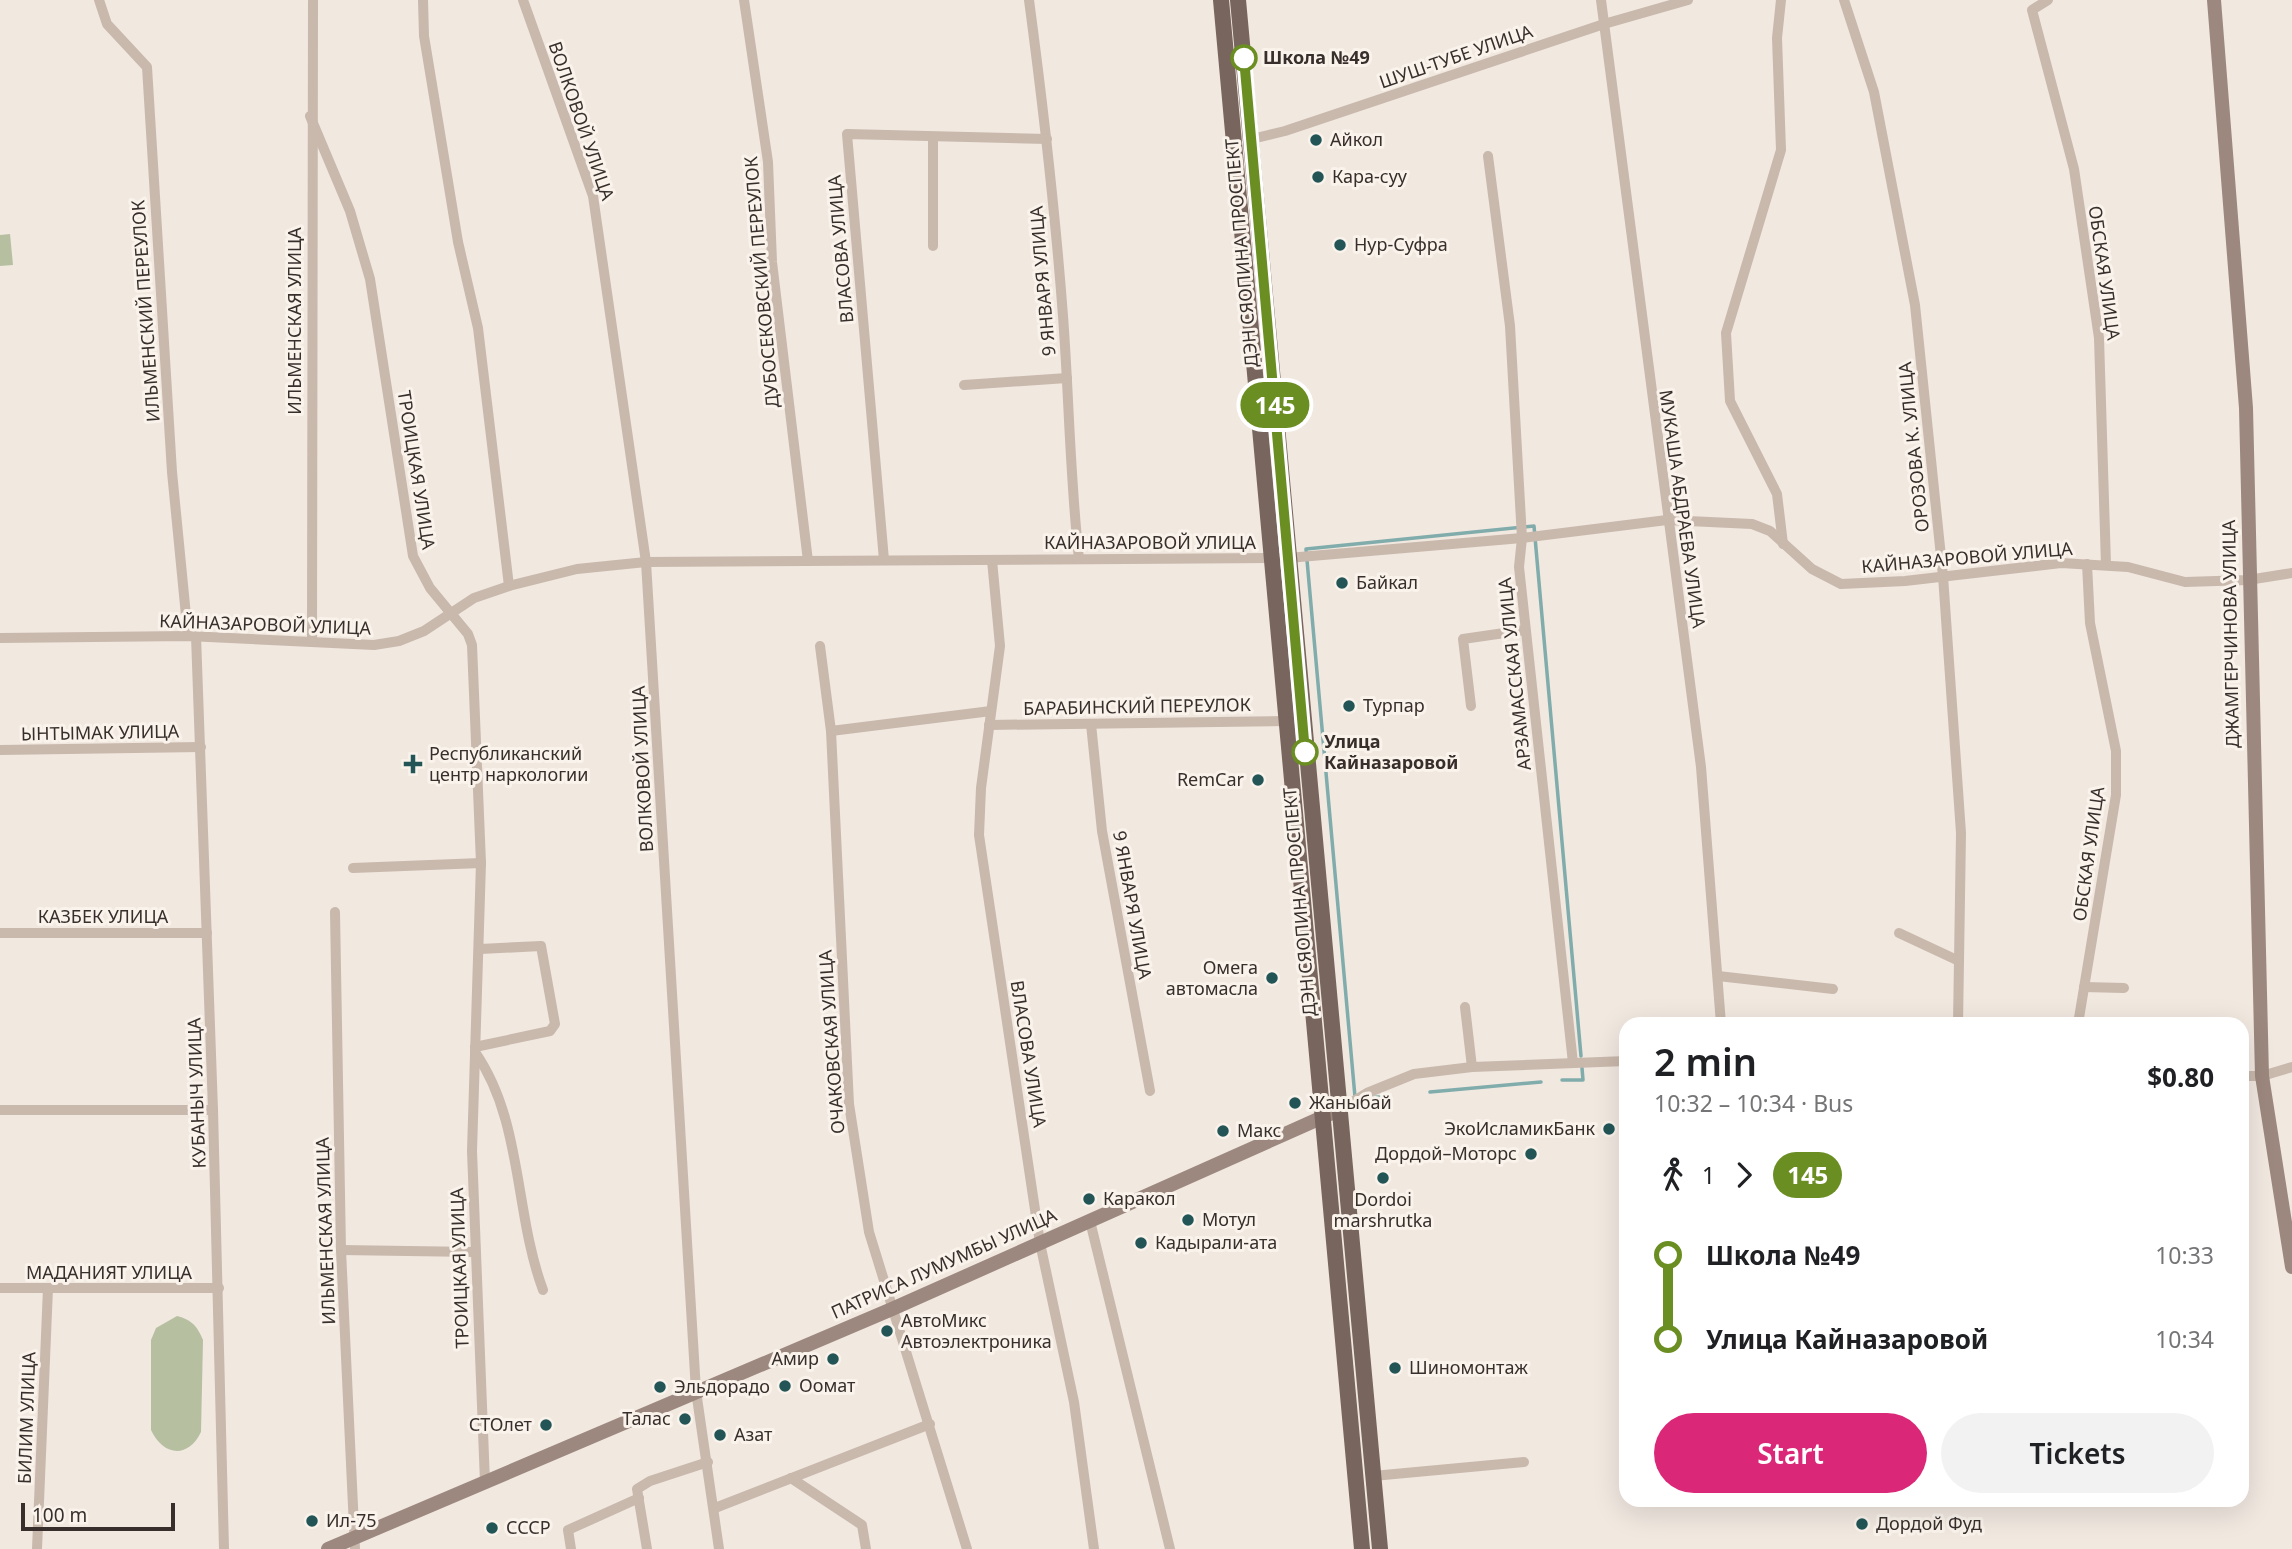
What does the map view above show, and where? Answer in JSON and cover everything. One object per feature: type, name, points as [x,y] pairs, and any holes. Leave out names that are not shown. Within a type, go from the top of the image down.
[{"type":"main road","name":"ДЭН СЯОПИНА ПРОСПЕКТ","points":[[1220,0],[1314,848],[1380,1549]]},
{"type":"main road","name":"ДЭН СЯОПИНА ПРОСПЕКТ","points":[[1238,0],[1252,140],[1280,559],[1286,722],[1362,1549]]},
{"type":"main road","points":[[1297,850],[1314,848]]},
{"type":"street","name":"ИЛЬМЕНСКИЙ ПЕРЕУЛОК","points":[[99,0],[107,24],[147,67],[173,472],[192,636]]},
{"type":"street","name":"ИЛЬМЕНСКАЯ УЛИЦА","points":[[312,642],[310,116],[313,0]]},
{"type":"street","points":[[423,0],[424,36],[458,242],[478,328],[509,586]]},
{"type":"street","name":"ВОЛКОВОЙ УЛИЦА","points":[[523,0],[593,196],[646,562],[696,1391],[719,1549]]},
{"type":"street","name":"ДУБОСЕКОВСКИЙ ПЕРЕУЛОК","points":[[744,0],[768,162],[772,262],[808,561]]},
{"type":"street","name":"9 ЯНВАРЯ УЛИЦА","points":[[1028,0],[1047,139],[1067,378],[1070,483],[1079,559]]},
{"type":"street","name":"МУКАША АБДРАЕВА УЛИЦА","points":[[1601,0],[1701,767],[1721,1017]]},
{"type":"street","name":"ШУШ-ТУБЕ УЛИЦА","points":[[1234,141],[1252,140],[1604,24],[1688,0]]},
{"type":"street","points":[[1782,0],[1777,38],[1781,150],[1726,333],[1730,401],[1777,494],[1783,544]]},
{"type":"street","name":"ОРОЗОВА К. УЛИЦА","points":[[1844,0],[1874,92],[1915,305],[1943,576],[1961,833],[1958,1017]]},
{"type":"street","name":"ОБСКАЯ УЛИЦА","points":[[2048,0],[2032,10],[2074,169],[2099,338],[2106,565]]},
{"type":"street","name":"ДЖАМГЕРЧИНОВА УЛИЦА","points":[[2214,0],[2245,408],[2262,1076],[2292,1267]]},
{"type":"street","name":"ТРОИЦКАЯ УЛИЦА","points":[[310,116],[350,211],[370,279],[413,556],[449,614],[468,634],[472,645],[481,863],[472,1151],[485,1482]]},
{"type":"street","name":"ВЛАСОВА УЛИЦА","points":[[884,560],[847,134],[1047,139]]},
{"type":"street","points":[[933,137],[933,246]]},
{"type":"street","name":"АРЗАМАССКАЯ УЛИЦА","points":[[1488,156],[1510,326],[1522,538],[1519,566],[1573,1063]]},
{"type":"street","points":[[964,385],[1067,378]]},
{"type":"street","name":"КАЙНАЗАРОВОЙ УЛИЦА","points":[[0,638],[192,636],[374,645],[400,641],[425,631],[474,598],[509,586],[577,569],[646,562],[1280,559],[1522,538],[1667,520],[1752,524],[1770,531],[1812,569],[1841,584],[1875,584],[2061,563],[2128,567],[2185,582],[2248,580],[2292,573]]},
{"type":"street","name":"ВЛАСОВА УЛИЦА","points":[[992,560],[1000,646],[981,788],[979,835],[1040,1243],[1074,1402],[1094,1549]]},
{"type":"street","name":"ОБСКАЯ УЛИЦА","points":[[2079,1017],[2116,795],[2116,751],[2090,623],[2087,564]]},
{"type":"street","points":[[1471,706],[1463,639],[1525,630]]},
{"type":"street","name":"КУБАНЫЧ УЛИЦА","points":[[192,636],[201,747],[219,1288],[224,1549]]},
{"type":"street","name":"ОЧАКОВСКАЯ УЛИЦА","points":[[820,646],[831,731],[849,1104],[869,1232],[967,1549]]},
{"type":"street","points":[[831,731],[991,711]]},
{"type":"street","name":"БАРАБИНСКИЙ ПЕРЕУЛОК","points":[[989,725],[1286,722]]},
{"type":"street","name":"9 ЯНВАРЯ УЛИЦА","points":[[1091,724],[1102,831],[1150,1091]]},
{"type":"street","name":"ЫНТЫМАК УЛИЦА","points":[[0,750],[201,747]]},
{"type":"street","points":[[353,868],[481,863]]},
{"type":"street","name":"ИЛЬМЕНСКАЯ УЛИЦА","points":[[335,912],[341,1250],[354,1544]]},
{"type":"street","name":"КАЗБЕК УЛИЦА","points":[[0,933],[206,933]]},
{"type":"street","points":[[1899,933],[1959,961]]},
{"type":"street","points":[[480,949],[541,946],[555,1024],[550,1031],[475,1050],[492,1076],[505,1112],[529,1241],[543,1290]]},
{"type":"street","points":[[1718,976],[1833,989]]},
{"type":"street","points":[[2084,987],[2124,988]]},
{"type":"street","points":[[1465,1007],[1472,1068]]},
{"type":"street","name":"ПАТРИСА ЛУМУМБЫ УЛИЦА","points":[[328,1549],[354,1544],[485,1482],[892,1309],[1323,1118],[1367,1093],[1414,1074],[1472,1068],[1619,1061]]},
{"type":"street","points":[[2249,1076],[2262,1076],[2292,1067]]},
{"type":"street","points":[[0,1110],[213,1110]]},
{"type":"street","points":[[1090,1221],[1170,1549]]},
{"type":"street","points":[[341,1250],[474,1252]]},
{"type":"street","name":"БИЛИМ УЛИЦА","points":[[37,1549],[48,1288]]},
{"type":"street","name":"МАДАНИЯТ УЛИЦА","points":[[0,1289],[219,1288]]},
{"type":"street","points":[[715,1508],[930,1424]]},
{"type":"street","points":[[647,1549],[637,1489],[650,1480],[708,1462]]},
{"type":"street","points":[[1373,1476],[1524,1462]]},
{"type":"street","points":[[792,1478],[862,1525],[866,1549]]},
{"type":"street","points":[[571,1549],[568,1530],[639,1498]]},
{"type":"green space","points":[[10,234],[13,265],[0,266],[0,235]]},
{"type":"green space","points":[[177,1316],[193,1324],[203,1340],[201,1432],[189,1447],[176,1451],[162,1445],[151,1430],[151,1340],[156,1328]]},
{"type":"waterway","points":[[1355,1097],[1306,549],[1534,526],[1581,1056]]},
{"type":"waterway","points":[[1562,1080],[1583,1080],[1582,1068]]},
{"type":"waterway","points":[[1430,1092],[1541,1082]]},
{"type":"waterway","points":[[1364,1098],[1379,1097]]},
{"type":"bus line","name":"145","points":[[1244,58],[1305,752]]},
{"type":"place","name":"Школа №49","points":[[1244,58]]},
{"type":"place","name":"Айкол","points":[[1316,140]]},
{"type":"place","name":"Кара-суу","points":[[1318,177]]},
{"type":"place","name":"Нур-Суфра","points":[[1340,245]]},
{"type":"place","name":"Байкал","points":[[1342,583]]},
{"type":"place","name":"Турпар","points":[[1349,706]]},
{"type":"place","name":"Улица Кайназаровой","points":[[1305,752]]},
{"type":"place","name":"Республиканский центр наркологии","points":[[413,764]]},
{"type":"place","name":"RemCar","points":[[1258,780]]},
{"type":"place","name":"Омега автомасла","points":[[1272,978]]},
{"type":"place","name":"Жаныбай","points":[[1295,1103]]},
{"type":"place","name":"ЭкоИсламикБанк","points":[[1609,1129]]},
{"type":"place","name":"Макс","points":[[1223,1131]]},
{"type":"place","name":"Дордой–Моторс","points":[[1531,1154]]},
{"type":"place","name":"Dordoi marshrutka","points":[[1383,1178]]},
{"type":"place","name":"Каракол","points":[[1089,1199]]},
{"type":"place","name":"Мотул","points":[[1188,1220]]},
{"type":"place","name":"Кадырали-ата","points":[[1141,1243]]},
{"type":"place","name":"АвтоМикс Автоэлектроника","points":[[887,1331]]},
{"type":"place","name":"Амир","points":[[833,1359]]},
{"type":"place","name":"Шиномонтаж","points":[[1395,1368]]},
{"type":"place","name":"Оомат","points":[[785,1386]]},
{"type":"place","name":"Эльдорадо","points":[[660,1387]]},
{"type":"place","name":"Талас","points":[[685,1419]]},
{"type":"place","name":"СТОлет","points":[[546,1425]]},
{"type":"place","name":"Азат","points":[[720,1435]]},
{"type":"place","name":"Ил-75","points":[[312,1521]]},
{"type":"place","name":"Дордой Фуд","points":[[1862,1524]]},
{"type":"place","name":"СССР","points":[[492,1528]]}]
